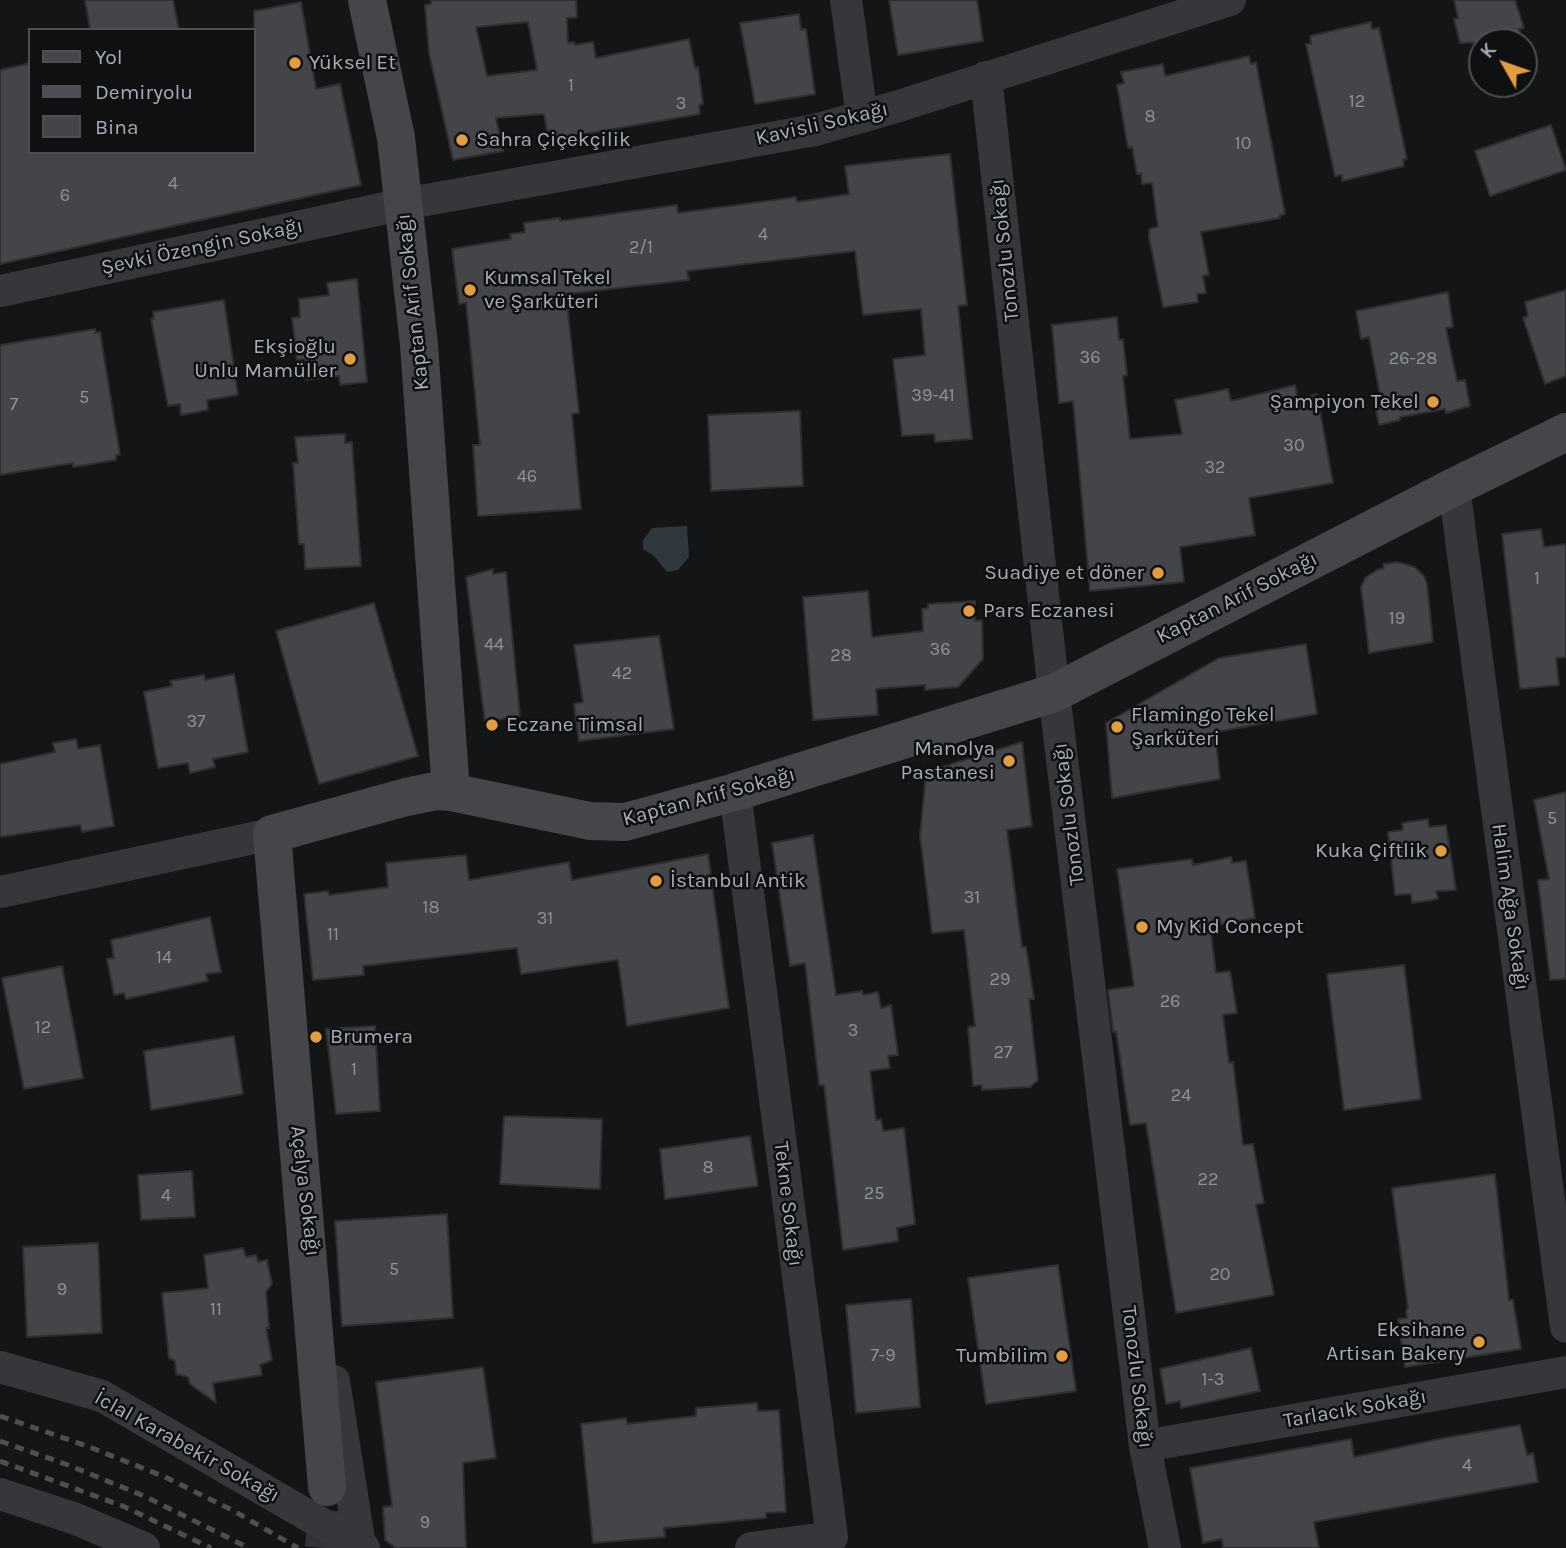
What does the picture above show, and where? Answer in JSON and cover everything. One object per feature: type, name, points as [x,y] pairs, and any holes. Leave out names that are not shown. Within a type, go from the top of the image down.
[{"type":"street","name":"Kaptan Arif Sokağı","points":[[368,0],[396,138],[419,345],[451,792],[575,818],[617,823],[734,792],[1054,693],[1566,432]]},
{"type":"street","points":[[846,0],[862,117]]},
{"type":"street","name":"Kavisli Sokağı","points":[[404,204],[800,132],[862,117],[1230,0]]},
{"type":"street","name":"Tonozlu Sokağı","points":[[986,77],[1054,693],[1145,1447],[1165,1548]]},
{"type":"street","name":"Şevki Özengin Sokağı","points":[[0,290],[404,204]]},
{"type":"street","name":"Halim Ağa Sokağı","points":[[1454,487],[1566,1327]]},
{"type":"street","points":[[0,892],[272,834],[419,793],[451,792]]},
{"type":"street","name":"Tekne Sokağı","points":[[734,792],[832,1537],[751,1548]]},
{"type":"street","name":"Açelya Sokağı","points":[[272,834],[302,1189],[362,1547]]},
{"type":"street","points":[[302,1189],[327,1487]]},
{"type":"street","name":"İclal Karabekir Sokağı","points":[[0,1367],[102,1396],[362,1547]]},
{"type":"street","name":"Tarlacık Sokağı","points":[[1145,1447],[1566,1372]]},
{"type":"street","points":[[0,1494],[76,1519],[144,1548]]},
{"type":"shaded area","points":[[687,526],[689,557],[678,570],[667,572],[654,556],[643,549],[643,540],[652,528]]},
{"type":"building","points":[[85,0],[173,0],[179,28],[90,28]]},
{"type":"building","points":[[431,0],[576,0],[577,17],[567,18],[568,43],[574,42],[575,45],[593,42],[596,58],[689,39],[695,68],[698,67],[703,104],[699,105],[700,114],[556,139],[554,130],[547,131],[544,114],[496,118],[503,151],[453,160],[429,53],[425,5],[431,4]],"holes":[[[528,22],[537,70],[487,76],[476,27]]]},
{"type":"building","points":[[889,0],[977,0],[983,41],[898,55]]},
{"type":"building","points":[[1454,0],[1515,0],[1524,28],[1468,28],[1468,43],[1460,43],[1454,19],[1458,18]]},
{"type":"building","points":[[301,2],[316,89],[340,84],[361,185],[0,264],[0,70],[28,63],[28,154],[256,154],[254,11]]},
{"type":"building","points":[[799,14],[801,30],[806,29],[815,94],[755,104],[740,23]]},
{"type":"building","points":[[1371,22],[1372,29],[1379,28],[1407,159],[1403,160],[1404,166],[1342,181],[1342,175],[1335,176],[1306,44],[1311,44],[1310,36]]},
{"type":"building","points":[[1249,56],[1251,64],[1256,62],[1285,214],[1280,215],[1280,218],[1201,232],[1209,275],[1203,276],[1206,293],[1197,294],[1198,302],[1163,307],[1149,237],[1149,229],[1158,227],[1152,183],[1142,184],[1141,173],[1137,174],[1132,147],[1128,148],[1117,85],[1124,83],[1121,72],[1163,64],[1165,76]]},
{"type":"building","points":[[1551,125],[1566,170],[1490,196],[1475,151]]},
{"type":"building","points":[[950,154],[967,305],[958,306],[972,439],[935,442],[934,434],[902,436],[893,359],[925,355],[921,309],[863,315],[855,251],[687,271],[689,280],[566,294],[579,413],[572,414],[581,509],[478,516],[473,445],[480,445],[466,303],[459,304],[452,249],[511,239],[510,234],[525,232],[524,223],[560,218],[560,221],[677,205],[678,213],[796,197],[797,202],[849,194],[845,166]]},
{"type":"building","points":[[357,279],[367,382],[340,385],[339,376],[306,380],[305,359],[297,360],[292,318],[300,317],[299,299],[329,295],[327,283]]},
{"type":"building","points":[[1566,290],[1566,376],[1545,384],[1523,318],[1528,316],[1525,302]]},
{"type":"building","points":[[1448,292],[1453,327],[1446,328],[1457,381],[1465,380],[1470,406],[1446,413],[1445,409],[1400,417],[1400,420],[1379,425],[1373,396],[1380,395],[1369,337],[1361,339],[1356,311]]},
{"type":"building","points":[[224,300],[238,395],[207,400],[208,410],[181,415],[180,404],[168,406],[151,319],[154,319],[153,312]]},
{"type":"building","points":[[1117,317],[1119,340],[1123,339],[1127,375],[1123,376],[1130,439],[1182,434],[1175,400],[1228,389],[1231,401],[1295,385],[1298,399],[1317,394],[1333,483],[1249,498],[1255,535],[1180,547],[1184,582],[1090,591],[1073,401],[1059,403],[1052,325]]},
{"type":"building","points":[[95,329],[95,333],[100,332],[120,455],[116,455],[116,460],[73,467],[73,463],[0,475],[0,345]]},
{"type":"building","points":[[800,411],[803,486],[711,491],[708,415]]},
{"type":"building","points":[[345,434],[345,443],[352,442],[361,566],[305,569],[304,544],[299,544],[293,463],[298,463],[295,437]]},
{"type":"building","points":[[1541,529],[1544,547],[1566,544],[1566,657],[1556,658],[1559,685],[1520,689],[1502,534]]},
{"type":"building","points":[[1397,562],[1415,567],[1424,576],[1433,642],[1369,653],[1361,587],[1365,578],[1384,568],[1383,564]]},
{"type":"building","points":[[493,569],[493,574],[506,572],[520,716],[485,722],[466,577]]},
{"type":"building","points":[[868,591],[872,637],[923,631],[922,609],[928,608],[928,604],[975,601],[975,621],[982,620],[983,659],[958,687],[925,690],[925,685],[876,689],[878,715],[813,720],[803,597]]},
{"type":"building","points":[[374,603],[418,756],[319,784],[276,631]]},
{"type":"building","points":[[659,636],[674,729],[579,741],[574,704],[583,702],[574,645]]},
{"type":"building","points":[[1306,644],[1317,714],[1215,732],[1220,779],[1112,798],[1106,723],[1219,658]]},
{"type":"building","points":[[234,674],[248,752],[213,759],[215,767],[190,773],[188,763],[158,768],[144,692],[172,686],[170,681],[204,675],[205,680]]},
{"type":"building","points":[[76,739],[78,749],[100,745],[114,826],[82,832],[80,825],[0,837],[0,764],[55,752],[53,743]]},
{"type":"building","points":[[1022,742],[1032,826],[1007,830],[1022,947],[1026,947],[1034,999],[1029,999],[1038,1080],[1030,1087],[982,1090],[982,1085],[973,1086],[968,1027],[975,1026],[964,930],[932,933],[920,836],[926,772]]},
{"type":"building","points":[[1566,792],[1566,979],[1550,980],[1538,880],[1549,879],[1534,800]]},
{"type":"building","points":[[1428,819],[1429,827],[1446,825],[1456,890],[1436,891],[1438,899],[1412,903],[1411,894],[1395,895],[1388,832],[1403,830],[1402,823]]},
{"type":"building","points":[[813,835],[836,995],[862,991],[863,995],[878,992],[881,1008],[891,1005],[898,1055],[888,1056],[890,1068],[870,1071],[876,1120],[881,1119],[883,1131],[904,1128],[915,1224],[897,1228],[898,1241],[843,1250],[824,1085],[819,1085],[805,963],[790,966],[772,843]]},
{"type":"building","points":[[708,854],[729,1008],[627,1026],[618,960],[521,974],[517,948],[363,966],[364,975],[313,980],[304,894],[328,891],[329,895],[388,887],[386,863],[466,855],[469,880],[569,862],[572,880]]},
{"type":"building","points":[[1231,857],[1232,863],[1246,861],[1255,918],[1210,926],[1216,973],[1230,971],[1237,1013],[1223,1015],[1229,1063],[1233,1062],[1243,1145],[1253,1144],[1264,1203],[1256,1205],[1274,1295],[1176,1313],[1146,1123],[1130,1125],[1116,1031],[1113,1032],[1108,990],[1134,986],[1117,869],[1192,859],[1193,865]]},
{"type":"building","points":[[210,917],[221,972],[206,974],[208,981],[126,999],[124,993],[114,995],[107,959],[114,958],[111,940]]},
{"type":"building","points":[[1404,965],[1421,1099],[1344,1110],[1327,974]]},
{"type":"building","points":[[62,966],[83,1078],[24,1089],[2,978]]},
{"type":"building","points":[[375,1026],[380,1111],[336,1114],[326,1029]]},
{"type":"building","points":[[234,1036],[243,1094],[151,1110],[144,1051]]},
{"type":"building","points":[[504,1116],[602,1119],[600,1189],[500,1184]]},
{"type":"building","points":[[750,1136],[758,1186],[665,1199],[660,1149]]},
{"type":"building","points":[[192,1171],[195,1217],[141,1220],[138,1175]]},
{"type":"building","points":[[1495,1174],[1509,1300],[1513,1300],[1521,1349],[1405,1367],[1398,1319],[1407,1318],[1408,1309],[1392,1188]]},
{"type":"building","points":[[447,1214],[453,1318],[342,1326],[335,1221]]},
{"type":"building","points":[[98,1243],[102,1333],[27,1337],[23,1247]]},
{"type":"building","points":[[243,1248],[246,1257],[256,1255],[258,1262],[267,1260],[272,1284],[266,1292],[269,1328],[266,1328],[272,1360],[260,1365],[262,1375],[213,1383],[216,1403],[190,1384],[188,1377],[176,1374],[175,1361],[169,1358],[162,1293],[208,1288],[204,1255]]},
{"type":"building","points":[[1058,1265],[1076,1391],[986,1404],[968,1278]]},
{"type":"building","points":[[911,1299],[920,1407],[856,1413],[846,1305]]},
{"type":"building","points":[[1251,1348],[1260,1391],[1181,1408],[1180,1401],[1166,1404],[1160,1369]]},
{"type":"building","points":[[483,1367],[496,1458],[463,1463],[466,1548],[396,1548],[385,1540],[383,1507],[392,1506],[376,1382]]},
{"type":"building","points":[[757,1403],[758,1411],[779,1410],[786,1512],[766,1513],[766,1518],[664,1528],[665,1537],[593,1543],[581,1424],[626,1418],[627,1424],[696,1416],[696,1408]]},
{"type":"building","points":[[1520,1425],[1527,1455],[1533,1453],[1538,1482],[1314,1522],[1319,1548],[1223,1548],[1222,1539],[1203,1543],[1190,1468],[1351,1439],[1354,1457]]},
{"type":"tunnel","points":[[324,1548],[327,1487]]},
{"type":"railway","points":[[0,1416],[165,1477],[232,1510],[298,1548]]},
{"type":"railway","points":[[0,1441],[144,1496],[249,1548]]},
{"type":"railway","points":[[0,1461],[125,1507],[211,1548]]},
{"type":"place","name":"Yüksel Et","points":[[295,63]]},
{"type":"place","name":"Sahra Çiçekçilik","points":[[462,140]]},
{"type":"place","name":"Kumsal Tekel ve Şarküteri","points":[[470,290]]},
{"type":"place","name":"Ekşioğlu Unlu Mamüller","points":[[350,359]]},
{"type":"place","name":"Şampiyon Tekel","points":[[1433,402]]},
{"type":"place","name":"Suadiye et döner","points":[[1158,573]]},
{"type":"place","name":"Pars Eczanesi","points":[[969,611]]},
{"type":"place","name":"Eczane Timsal","points":[[492,725]]},
{"type":"place","name":"Flamingo Tekel Şarküteri","points":[[1117,727]]},
{"type":"place","name":"Manolya Pastanesi","points":[[1009,761]]},
{"type":"place","name":"Kuka Çiftlik","points":[[1441,851]]},
{"type":"place","name":"İstanbul Antik","points":[[656,881]]},
{"type":"place","name":"My Kid Concept","points":[[1142,927]]},
{"type":"place","name":"Brumera","points":[[316,1037]]},
{"type":"place","name":"Eksihane Artisan Bakery","points":[[1479,1342]]},
{"type":"place","name":"Tumbilim","points":[[1062,1356]]}]
